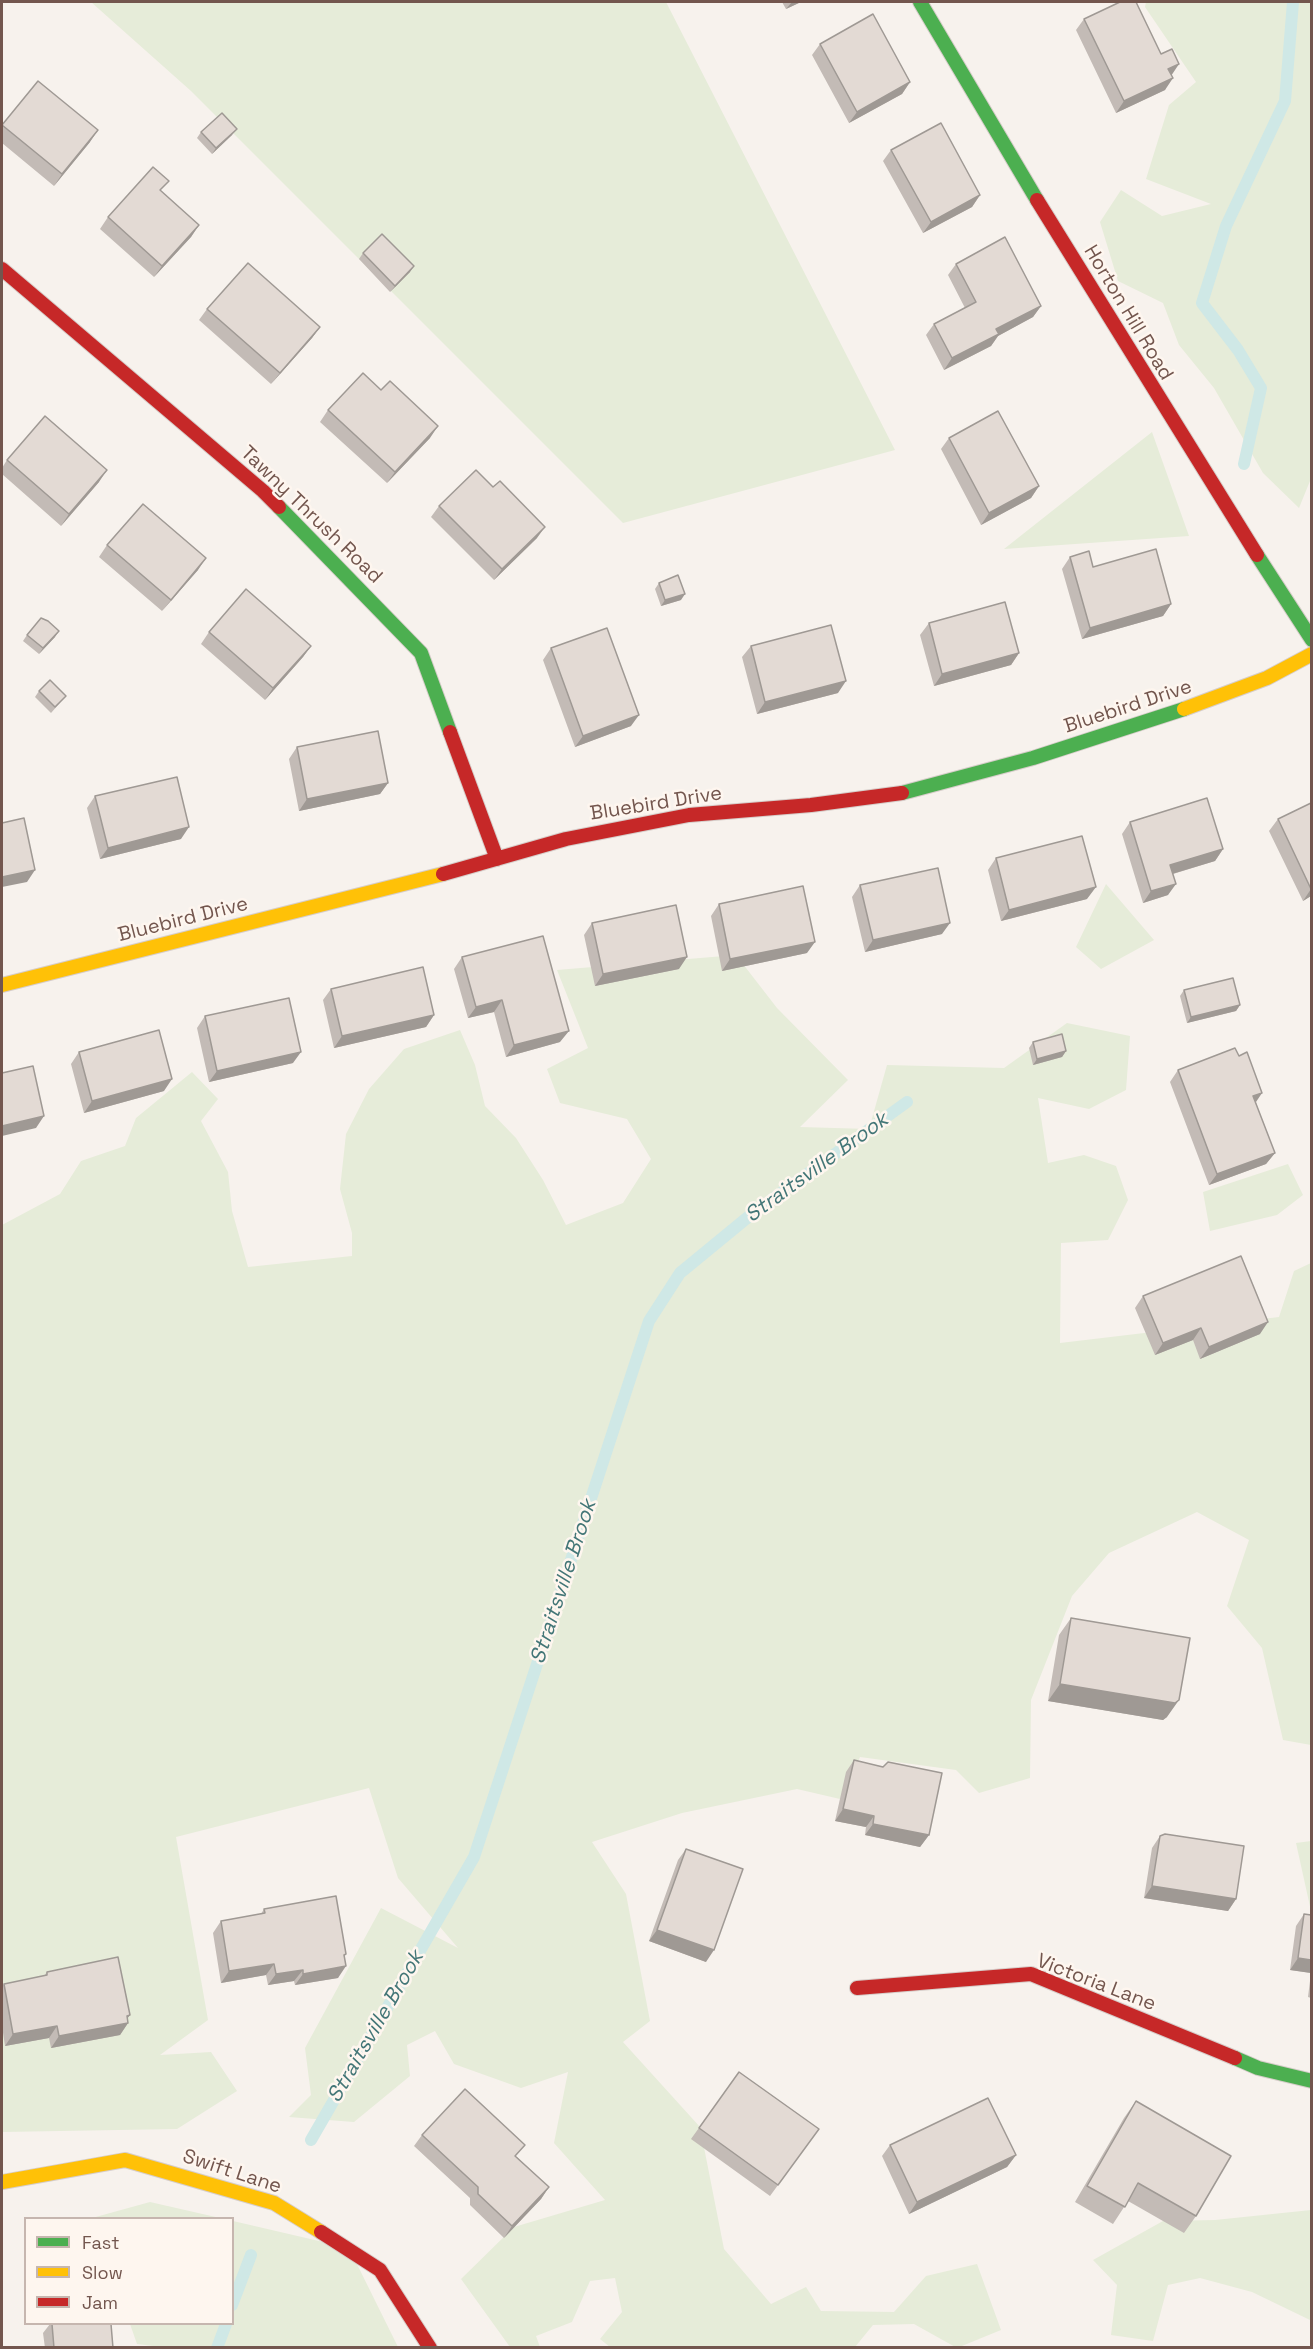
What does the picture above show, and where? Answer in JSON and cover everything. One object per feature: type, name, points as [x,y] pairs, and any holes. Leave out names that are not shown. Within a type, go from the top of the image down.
[{"type":"street","name":"Horton Hill Road","points":[[920,2],[1107,317],[1311,640]]},
{"type":"street","name":"Tawny Thrush Road","points":[[2,269],[263,491],[421,653],[497,859]]},
{"type":"street","name":"Bluebird Drive","points":[[2,985],[416,882],[566,839],[689,815],[811,805],[909,792],[1033,758],[1217,698],[1267,678],[1311,654]]},
{"type":"street","name":"Victoria Lane","points":[[857,1988],[1031,1974],[1258,2068],[1311,2081]]},
{"type":"street","name":"Swift Lane","points":[[2,2182],[125,2160],[274,2203],[380,2270],[430,2348]]},
{"type":"green space","points":[[91,2],[666,2],[895,450],[623,523],[191,91]]},
{"type":"green space","points":[[1146,2],[1311,2],[1312,476],[1299,508],[1263,473],[1214,388],[1179,345],[1163,303],[1118,281],[1100,222],[1121,190],[1162,216],[1211,204],[1146,179],[1169,105],[1196,82],[1145,7]]},
{"type":"green space","points":[[1152,432],[1189,536],[1004,549]]},
{"type":"green space","points":[[1106,884],[1154,940],[1101,969],[1076,947]]},
{"type":"green space","points":[[736,955],[777,1008],[848,1080],[800,1127],[869,1129],[887,1065],[1004,1068],[1067,1023],[1130,1036],[1126,1090],[1089,1109],[1038,1098],[1048,1163],[1084,1155],[1116,1166],[1128,1200],[1108,1240],[1061,1243],[1060,1343],[1279,1317],[1294,1271],[1311,1263],[1311,1745],[1283,1740],[1262,1648],[1227,1606],[1249,1540],[1197,1512],[1109,1553],[1072,1596],[1031,1700],[1030,1778],[979,1793],[956,1770],[860,1757],[840,1799],[797,1789],[682,1813],[592,1842],[626,1894],[650,2021],[623,2042],[700,2127],[724,2249],[771,2304],[806,2287],[821,2311],[894,2312],[926,2276],[977,2264],[1001,2330],[957,2348],[914,2324],[873,2325],[855,2347],[610,2347],[600,2339],[622,2312],[615,2278],[590,2281],[572,2322],[536,2336],[540,2347],[510,2347],[461,2279],[514,2227],[605,2200],[554,2143],[568,2072],[521,2088],[454,2064],[435,2031],[407,2045],[410,2076],[354,2122],[289,2117],[311,2095],[305,2048],[381,1908],[458,1948],[398,1878],[369,1788],[176,1837],[208,2020],[160,2055],[211,2052],[237,2091],[177,2129],[2,2132],[2,1225],[60,1194],[81,1161],[125,1146],[136,1118],[192,1072],[218,1099],[201,1121],[228,1172],[232,1211],[248,1267],[352,1256],[352,1233],[340,1189],[346,1134],[369,1089],[404,1049],[460,1030],[475,1065],[485,1106],[516,1138],[543,1180],[566,1225],[623,1203],[651,1159],[627,1119],[560,1103],[547,1069],[588,1048],[557,970]]},
{"type":"green space","points":[[1288,1164],[1303,1195],[1277,1215],[1210,1231],[1203,1192]]},
{"type":"green space","points":[[1312,1841],[1311,1911],[1296,1843]]},
{"type":"green space","points":[[150,2202],[216,2217],[96,2217]]},
{"type":"green space","points":[[1311,2210],[1310,2320],[1252,2292],[1200,2278],[1168,2285],[1153,2341],[1111,2335],[1117,2285],[1093,2260],[1163,2221],[1215,2220]]},
{"type":"green space","points":[[234,2221],[349,2248],[398,2347],[161,2347],[137,2344],[130,2325],[234,2325]]},
{"type":"building","points":[[1120,2],[1136,2],[1161,54],[1172,49],[1179,64],[1168,69],[1173,78],[1124,101],[1084,19]]},
{"type":"building","points":[[873,14],[910,82],[857,112],[820,44]]},
{"type":"building","points":[[38,81],[98,130],[62,174],[2,125]]},
{"type":"building","points":[[222,113],[237,129],[216,148],[201,132]]},
{"type":"building","points":[[941,123],[980,195],[931,222],[891,150]]},
{"type":"building","points":[[153,167],[169,181],[160,190],[199,225],[162,266],[108,217]]},
{"type":"building","points":[[382,234],[414,266],[395,286],[363,253]]},
{"type":"building","points":[[1005,237],[1041,306],[996,329],[999,334],[952,358],[934,324],[976,302],[956,264]]},
{"type":"building","points":[[248,263],[320,327],[280,373],[207,309]]},
{"type":"building","points":[[363,373],[381,390],[390,381],[438,426],[395,472],[328,410]]},
{"type":"building","points":[[998,411],[1039,486],[989,513],[949,438]]},
{"type":"building","points":[[45,416],[107,470],[69,514],[7,460]]},
{"type":"building","points":[[476,470],[493,487],[500,481],[545,527],[502,569],[439,506]]},
{"type":"building","points":[[143,504],[206,558],[171,600],[107,545]]},
{"type":"building","points":[[1156,549],[1171,604],[1090,628],[1070,557],[1089,551],[1093,567]]},
{"type":"building","points":[[678,575],[685,594],[665,600],[659,583]]},
{"type":"building","points":[[246,589],[311,646],[273,688],[209,632]]},
{"type":"building","points":[[1005,602],[1019,653],[942,674],[929,623]]},
{"type":"building","points":[[41,618],[59,631],[43,648],[27,635]]},
{"type":"building","points":[[831,625],[846,681],[765,702],[751,646]]},
{"type":"building","points":[[607,628],[639,715],[583,736],[551,648]]},
{"type":"building","points":[[50,680],[66,696],[55,707],[39,691]]},
{"type":"building","points":[[378,731],[388,783],[307,799],[297,747]]},
{"type":"building","points":[[177,777],[189,827],[108,848],[95,796]]},
{"type":"building","points":[[1207,798],[1223,849],[1170,865],[1176,884],[1151,891],[1130,822]]},
{"type":"building","points":[[1311,803],[1311,889],[1278,819]]},
{"type":"building","points":[[24,818],[35,870],[2,877],[2,823]]},
{"type":"building","points":[[1082,836],[1096,887],[1009,910],[996,858]]},
{"type":"building","points":[[938,868],[950,923],[873,940],[860,885]]},
{"type":"building","points":[[803,886],[815,942],[730,959],[719,904]]},
{"type":"building","points":[[676,905],[687,957],[603,974],[592,923]]},
{"type":"building","points":[[543,936],[569,1031],[514,1045],[502,1000],[476,1007],[462,957]]},
{"type":"building","points":[[423,967],[434,1015],[342,1036],[331,989]]},
{"type":"building","points":[[1233,978],[1240,1005],[1191,1017],[1184,990]]},
{"type":"building","points":[[289,998],[301,1052],[217,1071],[205,1016]]},
{"type":"building","points":[[159,1030],[172,1079],[92,1101],[79,1052]]},
{"type":"building","points":[[1062,1034],[1066,1051],[1037,1059],[1033,1042]]},
{"type":"building","points":[[1235,1048],[1239,1056],[1247,1052],[1262,1093],[1253,1096],[1275,1153],[1217,1174],[1178,1070]]},
{"type":"building","points":[[33,1066],[44,1116],[2,1126],[2,1073]]},
{"type":"building","points":[[1241,1256],[1268,1322],[1209,1347],[1201,1328],[1163,1343],[1143,1296]]},
{"type":"building","points":[[1071,1618],[1190,1638],[1179,1700],[1175,1703],[1060,1684]]},
{"type":"building","points":[[854,1760],[883,1767],[888,1762],[942,1773],[929,1835],[873,1824],[874,1816],[843,1809]]},
{"type":"building","points":[[1165,1834],[1244,1846],[1236,1899],[1152,1886],[1160,1836]]},
{"type":"building","points":[[686,1849],[743,1869],[714,1950],[657,1930]]},
{"type":"building","points":[[336,1896],[346,1966],[303,1974],[303,1970],[276,1974],[274,1964],[229,1971],[221,1921],[265,1913],[264,1909]]},
{"type":"building","points":[[1304,1914],[1311,1915],[1311,1960],[1298,1958]]},
{"type":"building","points":[[118,1957],[130,2015],[127,2016],[128,2023],[59,2036],[57,2026],[13,2034],[4,1984]]},
{"type":"building","points":[[739,2072],[819,2129],[778,2185],[699,2128]]},
{"type":"building","points":[[465,2089],[525,2145],[515,2156],[549,2187],[512,2226],[478,2194],[478,2187],[422,2135]]},
{"type":"building","points":[[988,2098],[1016,2155],[917,2202],[890,2145]]},
{"type":"building","points":[[1136,2101],[1231,2156],[1196,2216],[1138,2183],[1125,2207],[1087,2186]]},
{"type":"building","points":[[52,2325],[111,2325],[113,2348],[54,2348]]},
{"type":"waterway","name":"Straitsville Brook","points":[[1244,464],[1261,388],[1238,350],[1202,303],[1226,226],[1285,101],[1293,2]]},
{"type":"waterway","name":"Straitsville Brook","points":[[311,2140],[474,1857],[649,1321],[680,1273],[753,1213],[907,1102]]},
{"type":"waterway","name":"Straitsville Brook","points":[[234,2300],[251,2255]]},
{"type":"waterway","name":"Straitsville Brook","points":[[217,2348],[226,2325]]},
{"type":"traffic: fast","points":[[920,2],[1037,200]]},
{"type":"traffic: fast","points":[[279,507],[421,653],[450,732]]},
{"type":"traffic: fast","points":[[1257,555],[1312,640]]},
{"type":"traffic: fast","points":[[902,793],[1033,758],[1184,709]]},
{"type":"traffic: fast","points":[[1235,2058],[1258,2068],[1312,2081]]},
{"type":"traffic: slow","points":[[1184,709],[1267,678],[1312,654]]},
{"type":"traffic: slow","points":[[2,985],[443,874]]},
{"type":"traffic: slow","points":[[2,2182],[125,2160],[274,2203],[321,2232]]},
{"type":"traffic: jam","points":[[1037,200],[1257,555]]},
{"type":"traffic: jam","points":[[2,269],[279,507]]},
{"type":"traffic: jam","points":[[450,732],[497,859]]},
{"type":"traffic: jam","points":[[443,874],[566,839],[689,815],[811,805],[902,793]]},
{"type":"traffic: jam","points":[[857,1988],[1031,1974],[1235,2058]]},
{"type":"traffic: jam","points":[[321,2232],[380,2270],[430,2348]]}]
